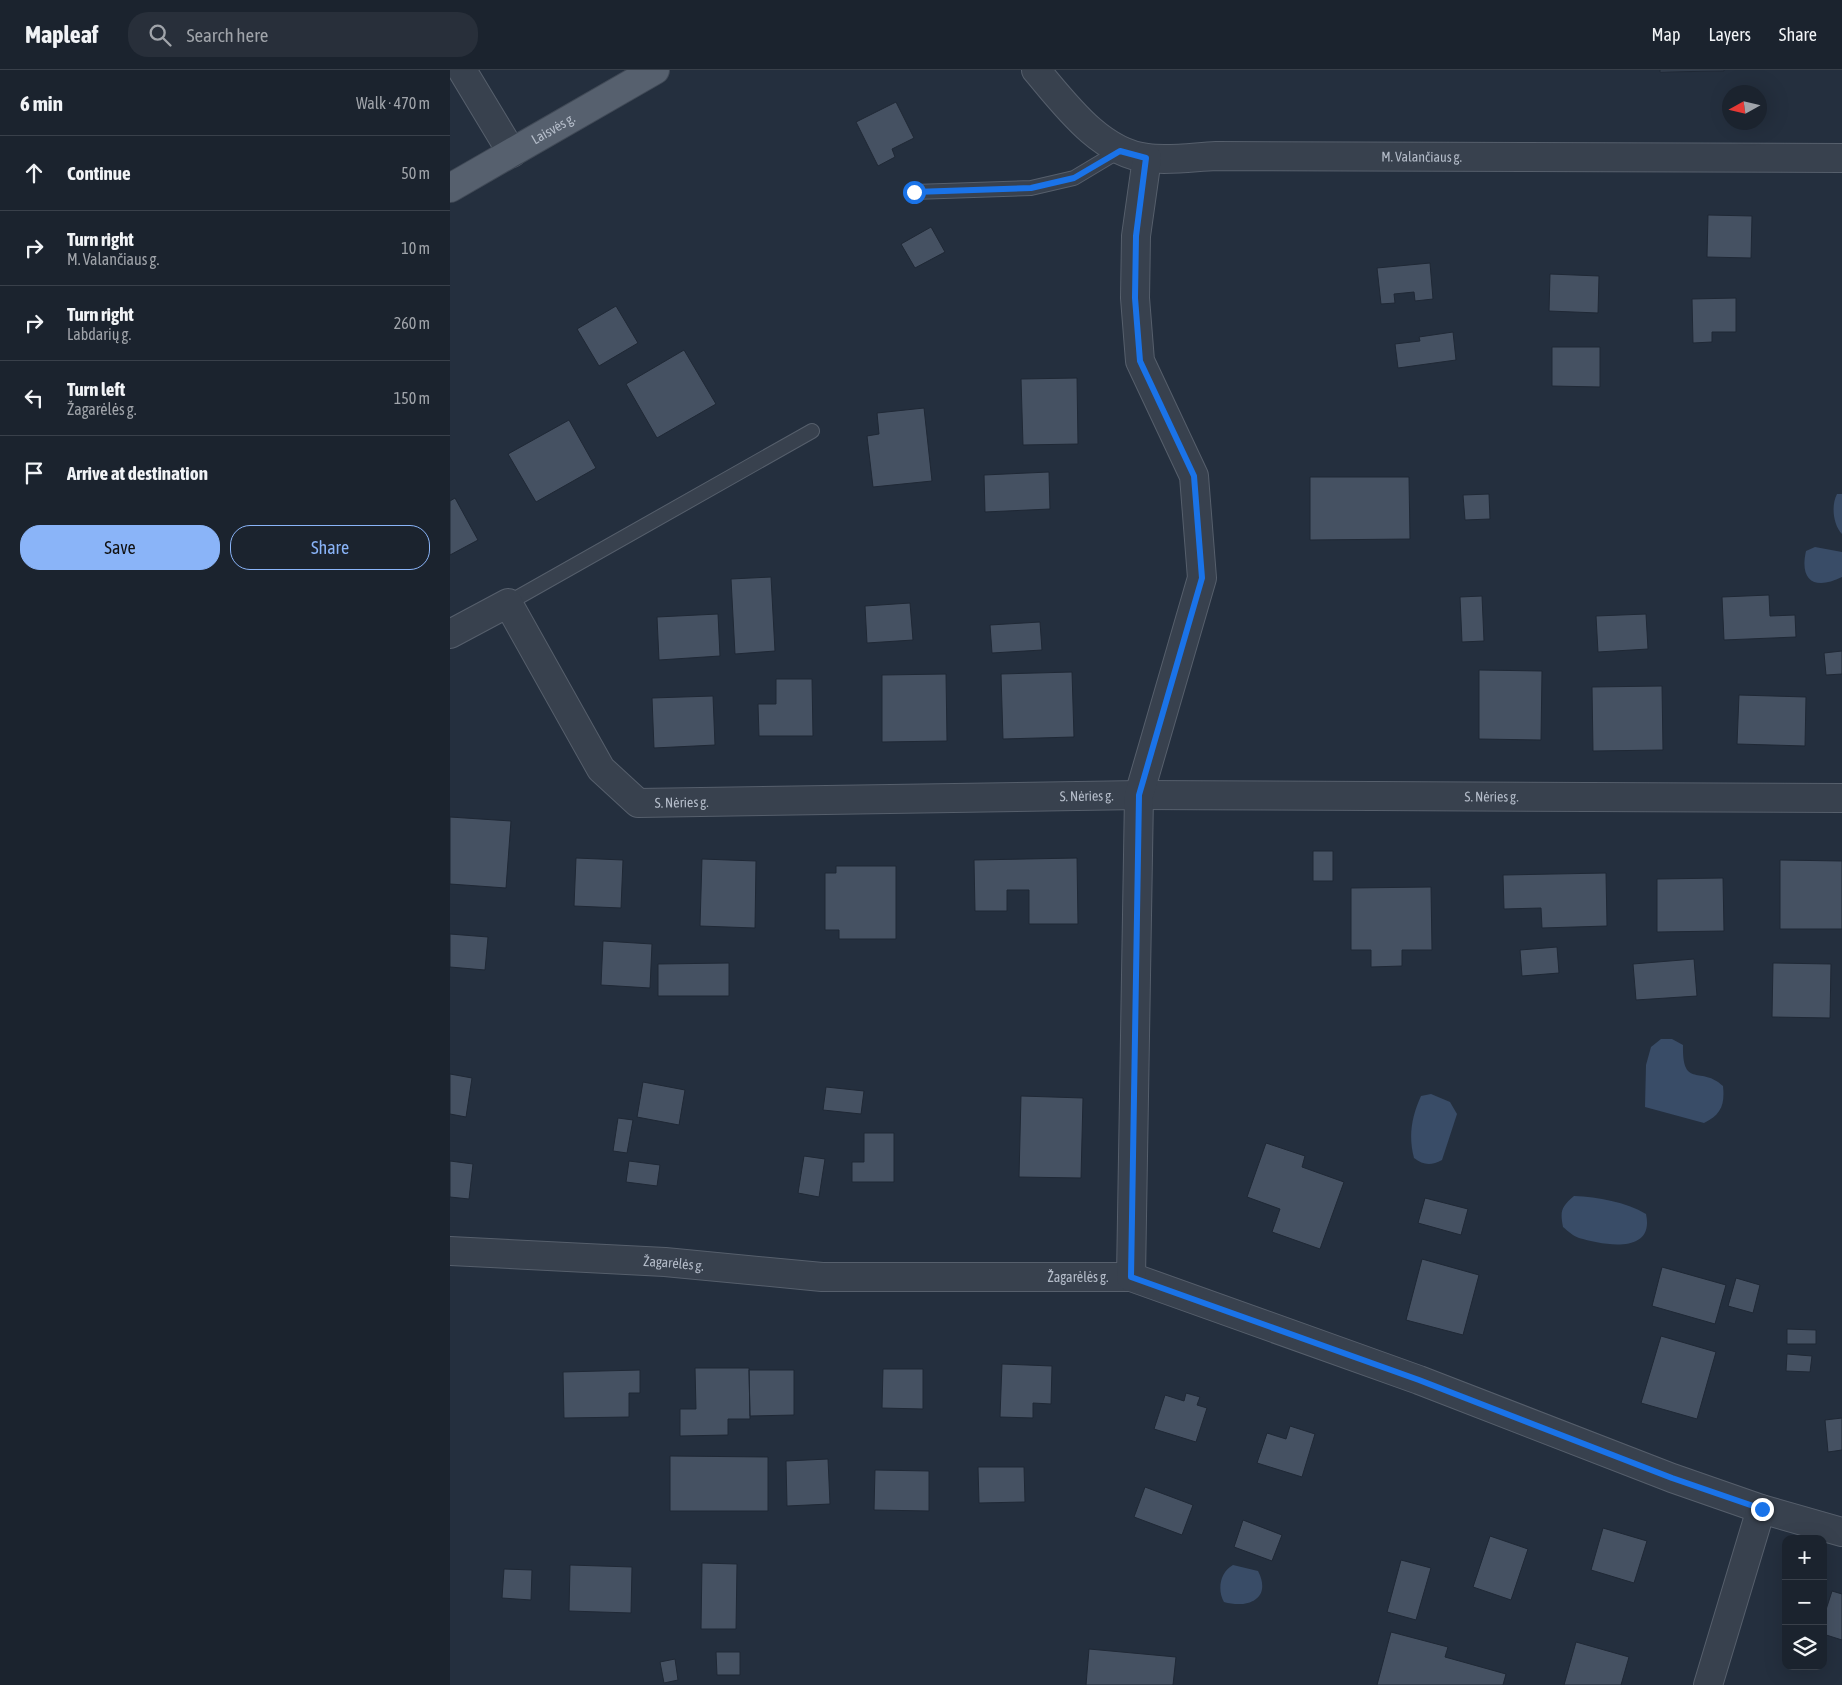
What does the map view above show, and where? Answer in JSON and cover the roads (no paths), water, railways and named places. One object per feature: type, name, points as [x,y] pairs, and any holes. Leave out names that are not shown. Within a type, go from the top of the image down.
[{"type":"main road","name":"Laisvės g.","points":[[450,188],[655,70]]},
{"type":"street","points":[[462,70],[512,153]]},
{"type":"street","name":"M. Valančiaus g.","points":[[1036,70],[1079,121],[1120,151],[1146,158],[1216,156],[1842,158]]},
{"type":"street","points":[[1131,1277],[1139,795],[1202,578],[1194,476],[1140,361],[1135,298],[1136,236],[1146,158]]},
{"type":"street","points":[[450,634],[508,603]]},
{"type":"street","name":"S. Nėries g.","points":[[508,603],[601,769],[638,803],[1139,795],[1842,798]]},
{"type":"street","name":"Žagarėlės g.","points":[[450,1251],[665,1262],[822,1277],[1131,1277],[1419,1380],[1672,1478],[1762,1509],[1842,1532]]},
{"type":"street","points":[[1708,1685],[1762,1509]]},
{"type":"lane","points":[[914,192],[1031,188],[1074,178],[1120,151]]},
{"type":"lane","points":[[508,603],[812,431]]},
{"type":"water","points":[[1837,494],[1842,494],[1842,534],[1837,526],[1834,515],[1834,504]]},
{"type":"water","points":[[1815,547],[1842,552],[1842,577],[1833,581],[1817,583],[1807,576],[1804,562],[1806,551]]},
{"type":"water","points":[[1661,1039],[1672,1039],[1683,1045],[1684,1059],[1689,1072],[1715,1080],[1723,1086],[1721,1109],[1710,1120],[1704,1123],[1645,1107],[1646,1065],[1651,1047]]},
{"type":"water","points":[[1431,1094],[1450,1102],[1457,1114],[1442,1160],[1427,1164],[1414,1158],[1411,1134],[1413,1118],[1421,1096]]},
{"type":"water","points":[[1574,1196],[1612,1201],[1630,1206],[1646,1214],[1647,1227],[1643,1236],[1625,1244],[1613,1244],[1589,1241],[1575,1236],[1563,1227],[1562,1217],[1564,1206]]},
{"type":"water","points":[[1233,1565],[1258,1571],[1262,1580],[1262,1588],[1260,1595],[1256,1599],[1242,1604],[1224,1602],[1220,1587],[1221,1582],[1225,1572]]}]
